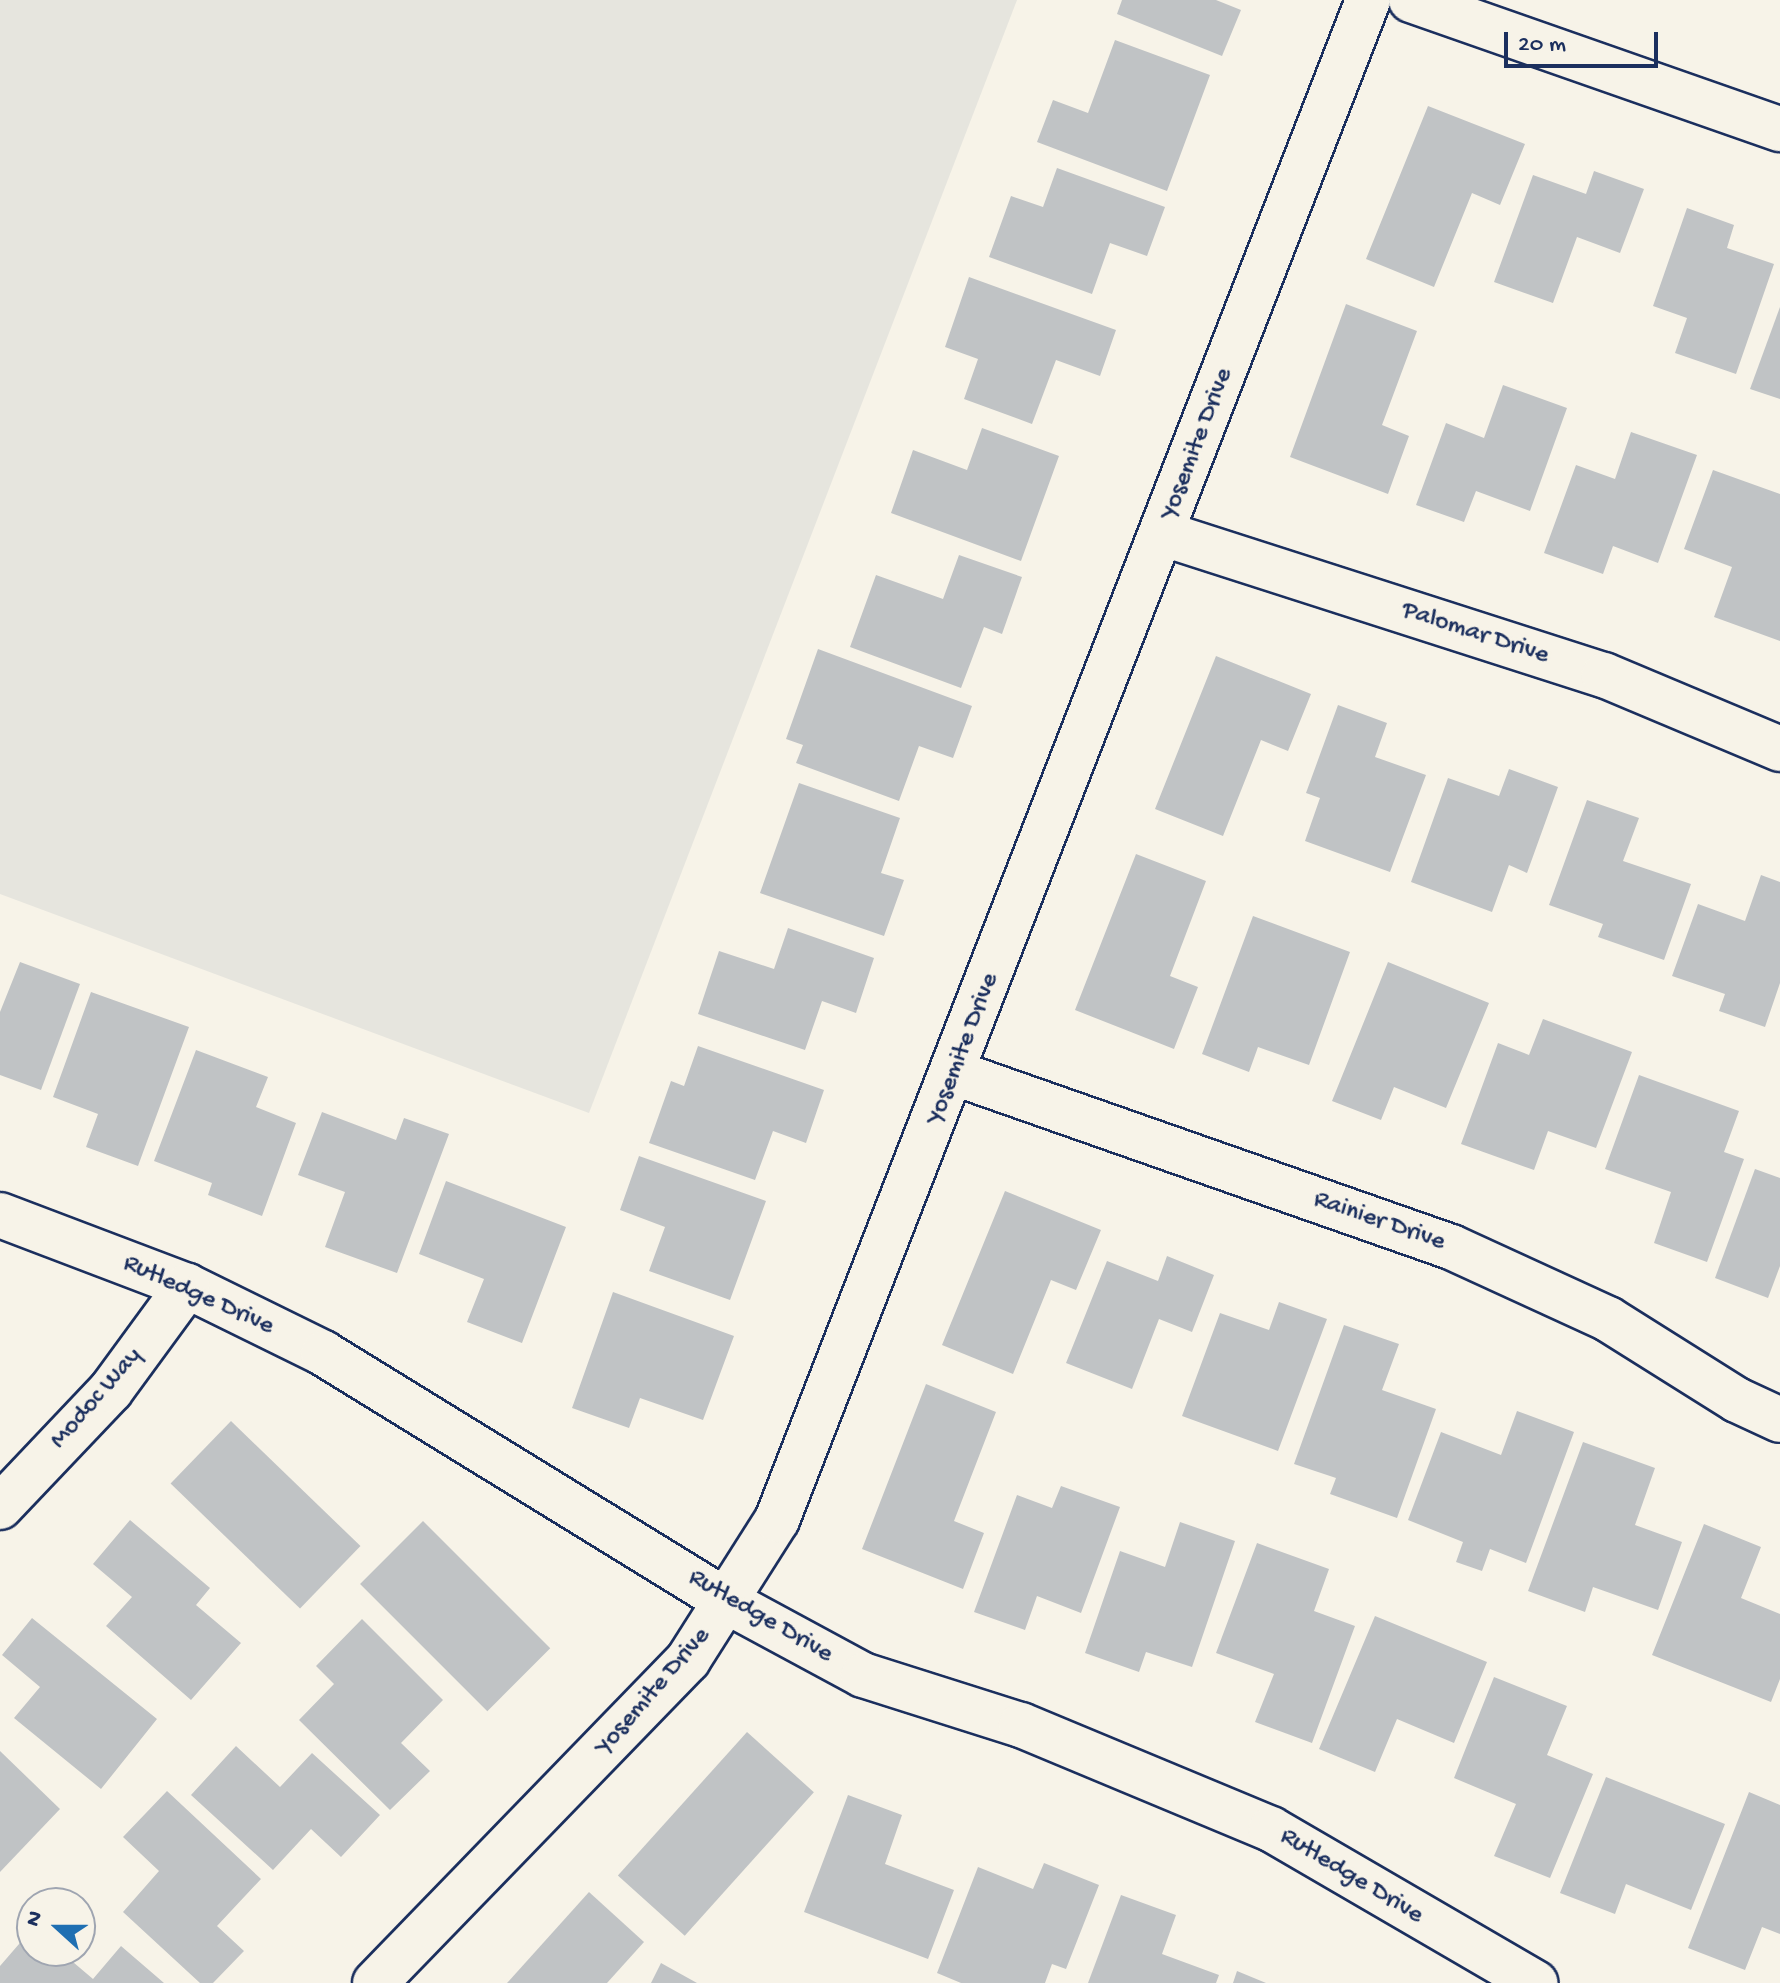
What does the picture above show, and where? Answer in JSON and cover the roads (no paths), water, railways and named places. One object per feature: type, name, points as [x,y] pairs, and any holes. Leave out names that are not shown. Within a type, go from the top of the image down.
[{"type":"street","name":"Yosemite Drive","points":[[375,1983],[650,1704],[688,1660],[764,1544],[798,1471],[955,1073],[1368,0]]},
{"type":"street","points":[[1411,0],[1780,129]]},
{"type":"street","name":"Palomar Drive","points":[[1164,534],[1604,675],[1780,749]]},
{"type":"street","name":"Rainier Drive","points":[[955,1073],[1451,1247],[1608,1319],[1737,1400],[1780,1420]]},
{"type":"street","name":"Rutledge Drive","points":[[0,1215],[187,1286],[323,1353],[728,1602],[863,1675],[1021,1725],[1271,1829],[1536,1983]]},
{"type":"street","name":"Modoc Way","points":[[0,1507],[111,1390],[187,1286]]}]
